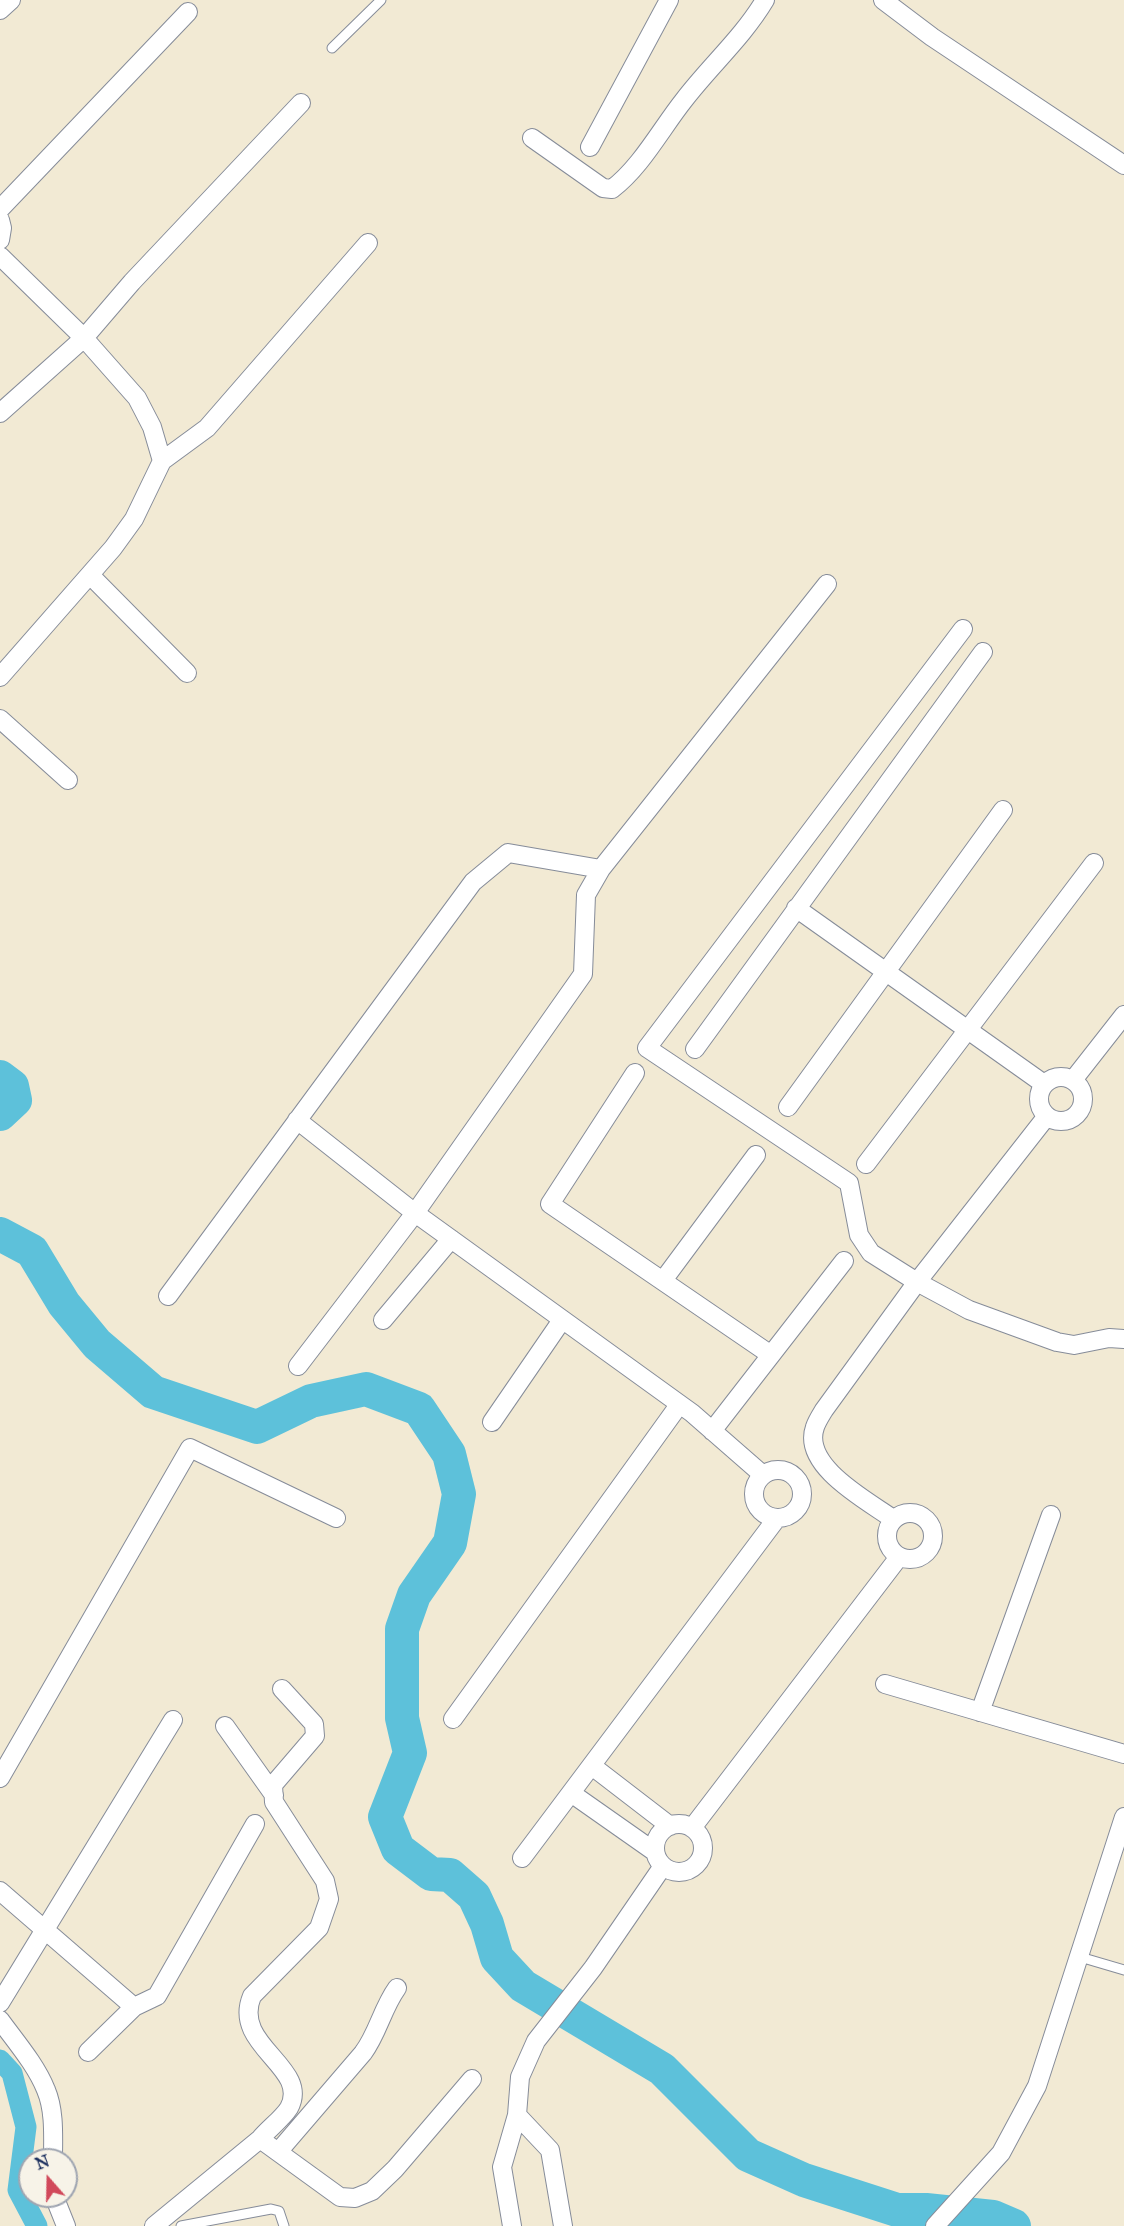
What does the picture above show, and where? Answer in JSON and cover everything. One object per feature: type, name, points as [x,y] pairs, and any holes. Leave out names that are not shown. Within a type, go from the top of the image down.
[{"type":"street","points":[[0,10],[11,0]]},
{"type":"street","points":[[590,147],[669,0]]},
{"type":"street","points":[[532,138],[603,188],[612,189],[630,172],[685,98],[753,20],[765,0]]},
{"type":"street","points":[[883,0],[932,37],[1124,165]]},
{"type":"street","points":[[0,209],[188,12]]},
{"type":"street","points":[[0,413],[84,338],[132,282],[301,103]]},
{"type":"street","points":[[0,220],[2,228],[0,240]]},
{"type":"street","points":[[0,677],[90,574],[134,519],[162,461],[207,428],[368,243]]},
{"type":"street","points":[[0,256],[84,338],[137,398],[152,427],[162,461]]},
{"type":"street","points":[[90,574],[187,673]]},
{"type":"street","points":[[298,1366],[416,1213],[583,974],[586,895],[601,869],[827,584]]},
{"type":"street","points":[[963,629],[647,1048],[849,1183],[859,1235],[871,1253],[917,1282],[969,1310],[1057,1342],[1074,1344],[1109,1338],[1124,1339]]},
{"type":"street","points":[[695,1049],[983,652]]},
{"type":"street","points":[[0,719],[68,780]]},
{"type":"street","points":[[788,1107],[1003,810]]},
{"type":"street","points":[[168,1296],[473,882],[508,853],[601,869]]},
{"type":"street","points":[[867,1164],[1094,864]]},
{"type":"street","points":[[796,908],[1044,1084]]},
{"type":"street","points":[[1073,1080],[1124,1015]]},
{"type":"street","points":[[635,1072],[550,1204],[664,1279],[771,1355]]},
{"type":"street","points":[[1058,1077],[1073,1080],[1079,1085],[1084,1099],[1079,1113],[1073,1118],[1060,1121],[1047,1116],[1039,1104],[1044,1084],[1058,1077]]},
{"type":"street","points":[[893,1519],[833,1477],[822,1463],[815,1446],[814,1428],[824,1410],[917,1282],[1047,1116]]},
{"type":"street","points":[[297,1120],[416,1213],[679,1405],[763,1475]]},
{"type":"street","points":[[664,1279],[756,1155]]},
{"type":"street","points":[[383,1320],[451,1239]]},
{"type":"street","points":[[712,1431],[844,1261]]},
{"type":"street","points":[[492,1422],[562,1320]]},
{"type":"street","points":[[453,1719],[679,1405]]},
{"type":"street","points":[[0,1778],[190,1448],[336,1518]]},
{"type":"street","points":[[522,1857],[777,1518],[795,1511],[802,1497],[798,1482],[786,1472],[770,1471],[763,1475],[754,1488],[755,1503],[765,1515],[777,1518]]},
{"type":"street","points":[[907,1513],[923,1516],[932,1529],[931,1545],[927,1552],[914,1559],[899,1557],[889,1547],[886,1540],[888,1525],[893,1519],[907,1513]]},
{"type":"street","points":[[980,1712],[1051,1515]]},
{"type":"street","points":[[692,1828],[899,1557]]},
{"type":"street","points":[[885,1684],[1124,1754]]},
{"type":"street","points":[[154,2226],[260,2139],[289,2107],[292,2089],[286,2073],[253,2034],[247,2008],[252,1996],[319,1928],[329,1899],[325,1881],[280,1815],[274,1795],[273,1785],[315,1736],[314,1724],[282,1689]]},
{"type":"street","points":[[0,2003],[172,1720]]},
{"type":"street","points":[[225,1726],[274,1795]]},
{"type":"street","points":[[592,1766],[670,1826]]},
{"type":"street","points":[[512,2226],[502,2167],[517,2115],[520,2078],[536,2041],[593,1968],[659,1859],[658,1837],[670,1826],[685,1825],[692,1828],[702,1840],[702,1855],[699,1862],[686,1871],[677,1872],[659,1859],[571,1793]]},
{"type":"street","points":[[935,2226],[1001,2153],[1036,2085],[1080,1957],[1124,1817]]},
{"type":"street","points":[[88,2052],[134,2007],[157,1996],[255,1824]]},
{"type":"street","points":[[0,1891],[134,2007]]},
{"type":"street","points":[[278,2152],[363,2053],[373,2039],[386,2003],[397,1988]]},
{"type":"street","points":[[0,2020],[30,2061],[47,2092],[53,2127],[53,2148]]},
{"type":"street","points":[[260,2139],[340,2197],[355,2198],[372,2191],[395,2169],[472,2079]]},
{"type":"street","points":[[517,2115],[550,2150],[563,2226]]},
{"type":"street","points":[[59,2208],[66,2226]]},
{"type":"lane","points":[[332,48],[381,0]]},
{"type":"lane","points":[[1080,1957],[1124,1970]]},
{"type":"lane","points":[[182,2226],[271,2209],[279,2211],[285,2226]]},
{"type":"waterway","points":[[0,1077],[12,1086],[15,1100],[0,1114]]},
{"type":"waterway","points":[[0,1234],[32,1251],[64,1304],[97,1344],[153,1392],[257,1427],[311,1401],[366,1389],[419,1409],[449,1454],[459,1494],[450,1543],[414,1595],[402,1629],[402,1718],[410,1753],[385,1817],[398,1849],[431,1874],[450,1875],[474,1896],[487,1924],[497,1958],[523,1986],[662,2069],[748,2155],[804,2180],[897,2210],[926,2210],[993,2217],[1014,2226]]},
{"type":"waterway","points":[[0,2060],[12,2073],[26,2127],[18,2190],[37,2226]]}]
